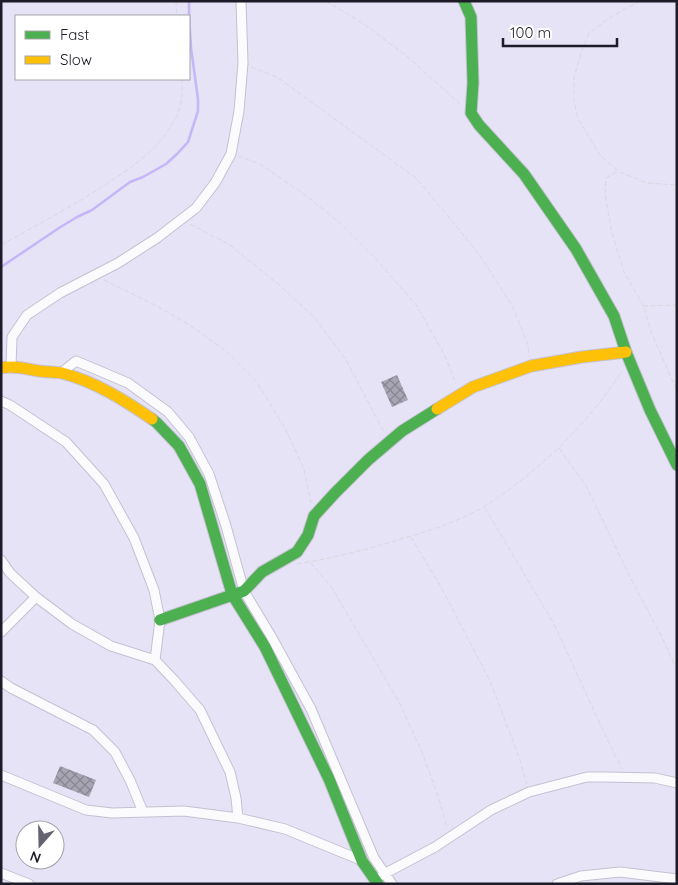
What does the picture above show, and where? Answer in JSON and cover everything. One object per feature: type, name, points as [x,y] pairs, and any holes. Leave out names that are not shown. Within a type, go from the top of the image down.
[{"type":"street","points":[[241,1],[243,63],[239,111],[231,154],[210,189],[196,208],[157,238],[27,315],[12,337],[6,367],[61,373],[86,381],[119,397],[157,423],[179,446],[200,484],[232,594],[265,646],[329,779],[362,861],[376,881],[385,874],[435,847],[491,810],[529,792],[587,778],[655,778],[677,783]]},
{"type":"street","points":[[464,1],[471,17],[473,83],[471,114],[524,174],[576,249],[614,316],[650,410],[677,465]]},
{"type":"street","points":[[160,620],[244,590],[262,572],[296,552],[308,535],[314,516],[361,467],[402,431],[459,394],[531,366],[582,357],[628,356]]},
{"type":"street","points":[[61,373],[76,361],[128,382],[168,412],[189,436],[209,474],[244,590],[311,710],[374,858],[392,884]]},
{"type":"street","points":[[1,400],[10,404],[66,442],[104,484],[134,538],[154,590],[160,620],[155,660]]},
{"type":"street","points":[[1,560],[10,573],[36,598],[72,624],[111,646],[155,660],[174,680],[200,710],[230,772],[238,818]]},
{"type":"street","points":[[1,632],[36,598]]},
{"type":"street","points":[[1,681],[93,730],[115,752],[144,812]]},
{"type":"street","points":[[1,775],[86,810],[112,813],[184,811],[238,818],[285,829],[362,861],[374,858]]},
{"type":"street","points":[[556,884],[580,876],[620,872],[677,879]]},
{"type":"street","points":[[1,873],[29,884]]},
{"type":"path","points":[[176,1],[177,15]]},
{"type":"path","points":[[326,1],[364,24],[408,57],[471,114]]},
{"type":"path","points":[[640,1],[589,33],[574,76],[574,100],[578,119],[600,155],[618,171],[647,183],[677,185]]},
{"type":"path","points":[[243,63],[277,77],[416,178],[481,257],[513,307],[528,345],[531,366]]},
{"type":"path","points":[[1,245],[88,196],[135,165],[155,148],[179,112],[182,80]]},
{"type":"path","points":[[231,154],[260,164],[304,194],[340,222],[375,258],[417,306],[445,356],[459,394]]},
{"type":"path","points":[[618,171],[606,178],[605,195],[612,233],[624,272],[643,306],[652,334],[677,391]]},
{"type":"path","points":[[182,219],[230,245],[277,283],[314,317],[345,358],[390,441]]},
{"type":"path","points":[[94,275],[157,306],[191,326],[226,350],[257,382],[286,430],[304,469],[314,516]]},
{"type":"path","points":[[643,306],[677,305]]},
{"type":"path","points":[[294,564],[344,555],[442,527],[484,506],[520,481],[559,448],[586,419],[616,380],[628,356]]},
{"type":"path","points":[[559,448],[586,486],[634,585],[661,634],[677,670]]},
{"type":"path","points":[[484,506],[554,624],[626,777]]},
{"type":"path","points":[[410,536],[442,587],[490,681],[519,757],[529,792]]},
{"type":"path","points":[[310,562],[332,588],[399,702],[422,752],[439,799],[449,837]]},
{"type":"building","points":[[397,375],[408,400],[392,407],[381,382]]},
{"type":"building","points":[[60,766],[96,780],[89,797],[53,783]]},
{"type":"waterway","points":[[189,1],[189,15]]},
{"type":"waterway","points":[[1,267],[59,228],[92,210],[130,182],[166,164],[188,142],[198,111],[190,31]]},
{"type":"traffic: fast","points":[[464,1],[471,17],[473,83],[471,113],[479,125],[524,174],[576,249],[614,316],[626,352],[650,410],[677,465]]},
{"type":"traffic: fast","points":[[160,620],[244,591],[262,572],[297,552],[308,535],[314,516],[335,493],[368,460],[402,431],[437,409]]},
{"type":"traffic: fast","points":[[152,419],[179,446],[200,484],[232,594],[265,647],[329,779],[362,861],[378,884]]},
{"type":"traffic: slow","points":[[437,409],[473,387],[531,366],[626,352]]},
{"type":"traffic: slow","points":[[1,368],[11,367],[62,373],[86,381],[109,392],[152,419]]}]
